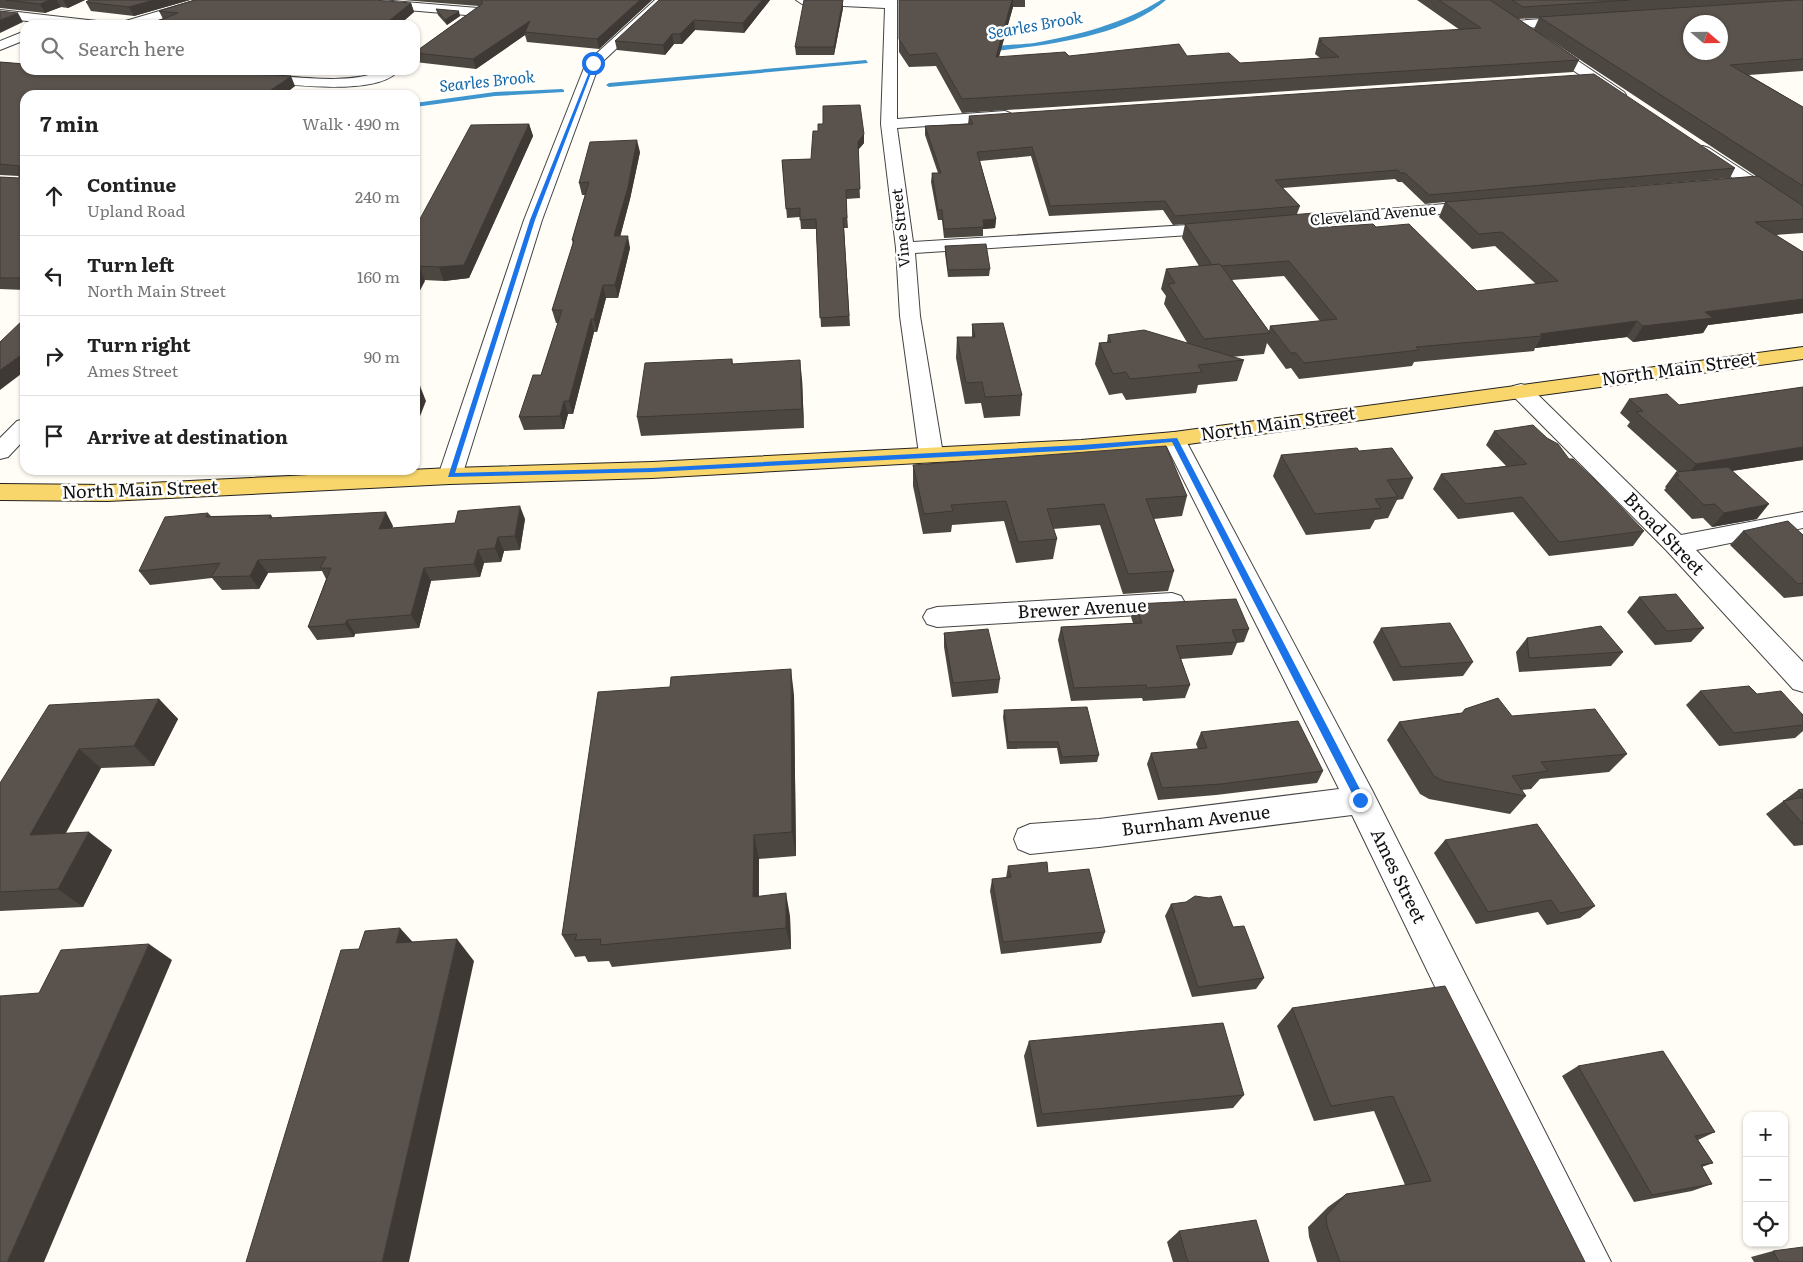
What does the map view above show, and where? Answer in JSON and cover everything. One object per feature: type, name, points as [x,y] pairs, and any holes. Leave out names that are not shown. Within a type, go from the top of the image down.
[{"type":"main road","name":"North Main Street","points":[[0,492],[108,493],[450,476],[652,470],[1081,447],[1174,439],[1803,353]]},
{"type":"street","points":[[144,20],[210,0]]},
{"type":"street","points":[[336,0],[478,12],[459,25]]},
{"type":"street","points":[[450,476],[532,220],[593,63],[662,0]]},
{"type":"street","points":[[802,0],[890,2]]},
{"type":"street","name":"Vine Street","points":[[890,2],[889,124],[910,316],[931,454]]},
{"type":"street","points":[[56,20],[74,12]]},
{"type":"street","points":[[0,14],[39,20]]},
{"type":"street","points":[[1499,15],[1630,102]]},
{"type":"street","points":[[1514,25],[1582,20]]},
{"type":"street","points":[[0,46],[20,37]]},
{"type":"street","points":[[238,77],[367,82],[384,75]]},
{"type":"street","points":[[1572,78],[1592,77]]},
{"type":"street","points":[[889,124],[1018,115]]},
{"type":"street","points":[[1694,145],[1803,217]]},
{"type":"street","points":[[1722,185],[1751,183]]},
{"type":"street","name":"Cleveland Avenue","points":[[1270,224],[1496,205]]},
{"type":"street","points":[[904,248],[1240,226]]},
{"type":"street","name":"Broad Street","points":[[1521,391],[1676,545],[1803,680]]},
{"type":"street","points":[[0,452],[20,431]]},
{"type":"street","name":"Ames Street","points":[[1174,439],[1244,599],[1360,800],[1590,1262]]},
{"type":"street","points":[[1676,545],[1803,520]]},
{"type":"street","name":"Brewer Avenue","points":[[937,617],[1196,602]]},
{"type":"street","name":"Burnham Avenue","points":[[1030,839],[1099,833],[1360,800]]},
{"type":"building","points":[[6,0],[50,0],[40,4]]},
{"type":"building","points":[[89,0],[154,0],[129,7],[86,2]]},
{"type":"building","points":[[195,0],[374,0],[411,3],[390,20],[160,20],[178,13],[159,11]]},
{"type":"building","points":[[640,0],[597,39],[525,32],[530,21],[473,59],[420,54],[420,49],[482,4],[482,1]]},
{"type":"building","points":[[659,0],[762,0],[743,23],[694,20],[680,34],[672,34],[663,45],[615,41]]},
{"type":"building","points":[[804,0],[843,0],[834,47],[795,47]]},
{"type":"building","points":[[899,0],[1012,0],[996,57],[1065,52],[1069,56],[1179,44],[1187,56],[1229,53],[1240,63],[1339,57],[1319,41],[1322,41],[1319,38],[1481,28],[1439,0],[1490,0],[1579,60],[962,99],[936,53],[909,55],[899,39]]},
{"type":"building","points":[[1512,0],[1629,0],[1523,7]]},
{"type":"building","points":[[1803,0],[1803,59],[1730,65],[1803,107],[1803,186],[1539,17]]},
{"type":"building","points":[[436,9],[459,11],[445,20]]},
{"type":"building","points":[[0,11],[18,13],[0,20]]},
{"type":"building","points":[[0,62],[20,64],[20,75],[291,76],[271,90],[20,90],[20,278],[0,278],[0,177],[19,178],[19,166],[0,164]]},
{"type":"building","points":[[1594,74],[1735,168],[1429,195],[1405,173],[1401,173],[1398,170],[1275,180],[1300,206],[1175,216],[1165,201],[1050,206],[1032,147],[977,152],[996,219],[983,220],[984,227],[944,229],[942,210],[938,210],[932,173],[941,173],[925,126],[973,124],[969,116]]},
{"type":"building","points":[[860,105],[864,134],[858,142],[860,189],[846,190],[847,218],[843,218],[849,316],[820,318],[816,219],[800,220],[800,208],[786,209],[782,160],[811,159],[813,131],[818,131],[818,124],[823,124],[823,106]]},
{"type":"building","points":[[529,124],[464,265],[420,266],[420,219],[471,125]]},
{"type":"building","points":[[637,140],[628,187],[614,236],[628,236],[615,285],[603,285],[594,319],[591,319],[569,401],[564,401],[560,416],[519,417],[533,375],[541,375],[562,310],[552,310],[574,240],[572,240],[589,182],[579,183],[590,142]]},
{"type":"building","points":[[1758,176],[1803,206],[1803,219],[1755,222],[1803,252],[1803,299],[1705,312],[1713,318],[1643,326],[1637,321],[1540,334],[1542,336],[1416,347],[1419,350],[1304,363],[1296,353],[1291,353],[1270,326],[1337,319],[1289,261],[1222,266],[1220,264],[1212,265],[1185,224],[1314,213],[1328,227],[1373,224],[1376,227],[1409,224],[1477,291],[1558,281],[1502,232],[1479,234],[1445,202]]},
{"type":"building","points":[[986,244],[990,269],[948,270],[945,246]]},
{"type":"building","points":[[1220,264],[1270,333],[1204,339],[1168,284],[1175,283],[1166,269]]},
{"type":"building","points":[[20,323],[20,356],[0,370],[0,342]]},
{"type":"building","points":[[1003,323],[1022,395],[985,397],[982,382],[966,383],[957,337],[975,337],[972,324]]},
{"type":"building","points":[[1144,330],[1244,360],[1198,365],[1202,372],[1130,379],[1126,372],[1113,374],[1099,343],[1111,342],[1108,335]]},
{"type":"building","points":[[732,359],[732,364],[800,360],[802,409],[637,417],[645,363]]},
{"type":"building","points":[[1803,387],[1803,447],[1696,464],[1636,412],[1643,411],[1629,399],[1667,394],[1679,405]]},
{"type":"building","points":[[1533,425],[1547,438],[1558,444],[1569,459],[1573,459],[1596,481],[1644,531],[1559,542],[1522,497],[1466,504],[1441,474],[1527,464],[1494,431]]},
{"type":"building","points":[[1166,446],[1187,496],[1146,499],[1174,571],[1128,574],[1104,504],[1047,509],[1057,539],[1018,542],[1006,501],[951,505],[953,511],[924,514],[913,465]]},
{"type":"building","points":[[1357,448],[1359,451],[1392,448],[1413,478],[1387,480],[1398,497],[1375,499],[1381,508],[1315,514],[1281,455]]},
{"type":"building","points":[[1728,467],[1769,504],[1724,513],[1715,504],[1704,505],[1675,476],[1679,476],[1676,472]]},
{"type":"building","points":[[520,506],[515,536],[498,537],[495,548],[478,550],[474,564],[424,568],[411,615],[347,620],[345,624],[308,627],[331,568],[320,568],[326,557],[258,560],[250,576],[211,577],[220,563],[139,571],[165,517],[208,513],[206,517],[271,515],[269,518],[386,512],[379,529],[455,523],[458,511]]},
{"type":"building","points":[[1788,521],[1803,535],[1803,583],[1798,584],[1743,531]]},
{"type":"building","points":[[1676,594],[1704,628],[1667,631],[1639,597]]},
{"type":"building","points":[[1236,599],[1249,629],[1232,630],[1237,642],[1176,646],[1190,685],[1147,688],[1146,685],[1074,688],[1061,627],[1142,623],[1135,604]]},
{"type":"building","points":[[1450,623],[1473,662],[1401,667],[1381,628]]},
{"type":"building","points":[[1601,626],[1623,652],[1529,658],[1527,638]]},
{"type":"building","points":[[988,629],[1000,679],[953,683],[944,633]]},
{"type":"building","points":[[791,669],[792,832],[754,835],[753,897],[786,893],[786,928],[600,945],[601,939],[575,940],[577,934],[562,935],[598,692],[670,687],[671,677]]},
{"type":"building","points":[[1749,686],[1757,694],[1781,691],[1803,715],[1803,725],[1734,733],[1700,691]]},
{"type":"building","points":[[1498,698],[1512,716],[1595,709],[1627,754],[1541,762],[1548,771],[1512,776],[1526,796],[1443,781],[1434,776],[1399,722],[1462,713],[1465,709]]},
{"type":"building","points":[[159,699],[134,746],[79,749],[30,835],[89,832],[58,889],[0,892],[0,783],[49,705]]},
{"type":"building","points":[[1087,707],[1099,755],[1062,757],[1058,742],[1008,742],[1004,710]]},
{"type":"building","points":[[1298,721],[1323,771],[1221,784],[1162,788],[1151,753],[1207,748],[1201,732]]},
{"type":"building","points":[[1803,789],[1803,796],[1798,790]]},
{"type":"building","points":[[1803,797],[1803,824],[1783,801]]},
{"type":"building","points":[[1537,824],[1595,906],[1560,913],[1551,900],[1488,912],[1445,840]]},
{"type":"building","points":[[1047,862],[1048,873],[1089,869],[1105,932],[1003,942],[992,879],[1011,877],[1008,866]]},
{"type":"building","points":[[1195,896],[1209,898],[1221,896],[1233,927],[1244,926],[1264,978],[1198,987],[1171,904],[1186,902]]},
{"type":"building","points":[[400,928],[396,943],[457,939],[382,1262],[246,1262],[341,950],[359,949],[365,931]]},
{"type":"building","points":[[149,944],[7,1262],[0,1262],[0,996],[39,993],[61,950]]},
{"type":"building","points":[[1445,986],[1585,1262],[1340,1262],[1327,1226],[1326,1216],[1346,1194],[1431,1181],[1393,1096],[1331,1106],[1292,1008]]},
{"type":"building","points":[[1223,1023],[1244,1095],[1042,1114],[1029,1041]]},
{"type":"building","points":[[1663,1051],[1715,1132],[1695,1136],[1713,1163],[1701,1165],[1712,1184],[1652,1195],[1578,1066]]},
{"type":"building","points":[[1256,1220],[1269,1262],[1188,1262],[1179,1231]]},
{"type":"building","points":[[1803,1247],[1803,1262],[1779,1262],[1773,1251]]},
{"type":"waterway","name":"Searles Brook","points":[[988,50],[1080,36],[1125,21],[1146,12],[1164,0]]},
{"type":"waterway","name":"Searles Brook","points":[[609,85],[866,62]]},
{"type":"waterway","name":"Searles Brook","points":[[420,104],[495,94],[562,91]]},
{"type":"route","points":[[593,63],[532,220],[450,476],[652,470],[1081,447],[1174,439],[1360,800]]}]
